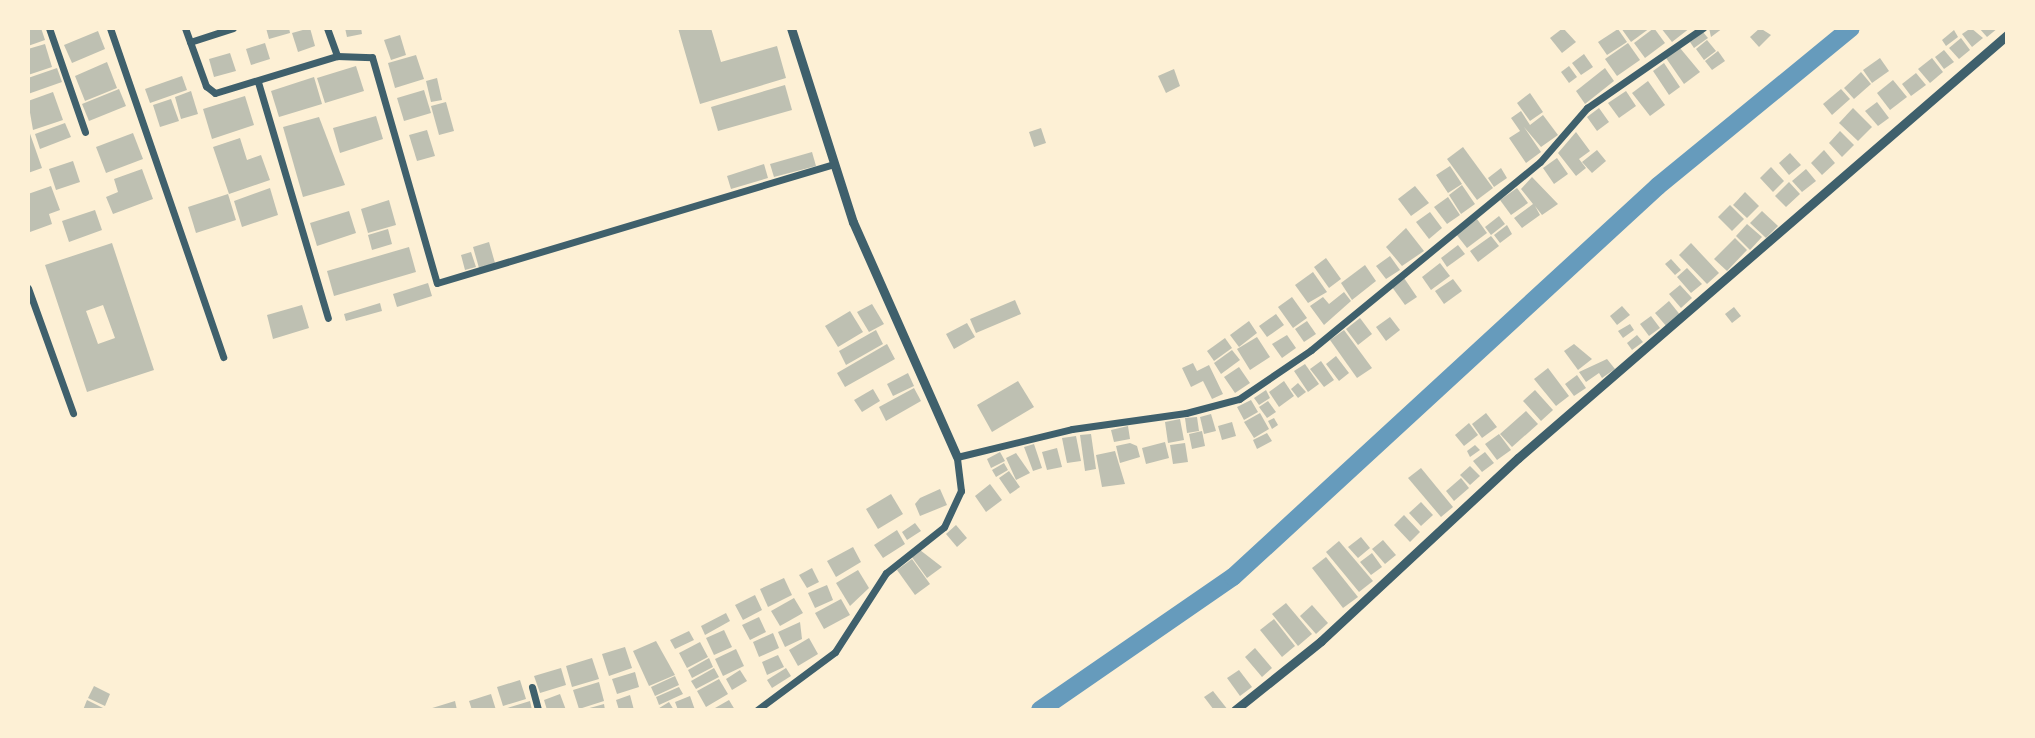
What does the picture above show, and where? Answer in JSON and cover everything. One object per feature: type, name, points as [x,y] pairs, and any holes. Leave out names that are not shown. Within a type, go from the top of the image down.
[{"type":"street","points":[[49,28],[85,132]]},
{"type":"street","points":[[110,28],[223,357]]},
{"type":"street","points":[[185,28],[212,92],[258,82],[337,56],[368,55],[378,66],[437,283],[834,164]]},
{"type":"street","points":[[190,42],[233,28]]},
{"type":"street","points":[[327,28],[337,56]]},
{"type":"street","points":[[757,710],[835,652],[886,573],[944,527],[961,491],[957,457],[853,222],[791,28]]},
{"type":"street","points":[[957,457],[1072,429],[1186,413],[1239,399],[1311,350],[1528,172],[1568,136],[1587,108],[1703,28]]},
{"type":"street","points":[[1235,710],[1321,641],[1518,458],[2007,35]]},
{"type":"street","points":[[258,82],[328,318]]},
{"type":"street","points":[[28,288],[73,413]]},
{"type":"street","points":[[532,687],[538,710]]},
{"type":"building","points":[[28,28],[41,28],[45,40],[28,46]]},
{"type":"building","points":[[266,28],[289,28],[290,33],[269,39]]},
{"type":"building","points":[[310,28],[315,46],[298,52],[292,33]]},
{"type":"building","points":[[345,28],[361,28],[362,34],[347,37]]},
{"type":"building","points":[[678,28],[711,28],[721,62],[777,46],[786,78],[700,104]]},
{"type":"building","points":[[1563,28],[1576,42],[1562,53],[1550,38]]},
{"type":"building","points":[[1621,28],[1650,28],[1631,42]]},
{"type":"building","points":[[1654,28],[1665,43],[1645,58],[1634,43]]},
{"type":"building","points":[[1661,28],[1690,28],[1672,42]]},
{"type":"building","points":[[1709,28],[1723,28],[1711,37]]},
{"type":"building","points":[[1760,28],[1771,35],[1759,47],[1750,37]]},
{"type":"building","points":[[1971,28],[1983,38],[1972,47],[1962,34]]},
{"type":"building","points":[[1979,28],[1998,28],[1987,37]]},
{"type":"building","points":[[1618,29],[1627,42],[1607,55],[1598,42]]},
{"type":"building","points":[[1954,30],[1958,37],[1946,46],[1942,40]]},
{"type":"building","points":[[98,31],[105,49],[72,63],[64,45]]},
{"type":"building","points":[[1703,32],[1708,38],[1694,48],[1690,42]]},
{"type":"building","points":[[400,35],[406,55],[391,60],[384,40]]},
{"type":"building","points":[[1961,38],[1970,50],[1959,59],[1949,48]]},
{"type":"building","points":[[1707,40],[1716,51],[1704,60],[1696,49]]},
{"type":"building","points":[[265,43],[270,59],[251,65],[246,49]]},
{"type":"building","points":[[1628,43],[1640,60],[1617,76],[1605,59]]},
{"type":"building","points":[[45,44],[52,67],[28,75],[28,49]]},
{"type":"building","points":[[1680,48],[1700,72],[1684,84],[1666,58]]},
{"type":"building","points":[[1944,50],[1954,62],[1944,69],[1935,57]]},
{"type":"building","points":[[1718,51],[1725,61],[1712,70],[1705,61]]},
{"type":"building","points":[[230,53],[236,71],[214,77],[209,59]]},
{"type":"building","points":[[1584,54],[1593,67],[1581,75],[1572,63]]},
{"type":"building","points":[[416,55],[424,79],[395,88],[388,63]]},
{"type":"building","points":[[1880,58],[1889,71],[1872,83],[1863,70]]},
{"type":"building","points":[[1932,58],[1943,72],[1930,83],[1918,69]]},
{"type":"building","points":[[107,62],[117,88],[85,101],[75,76]]},
{"type":"building","points":[[1664,63],[1680,87],[1669,95],[1653,71]]},
{"type":"building","points":[[356,66],[364,91],[325,103],[317,78]]},
{"type":"building","points":[[1569,66],[1577,77],[1569,83],[1561,72]]},
{"type":"building","points":[[57,68],[62,82],[28,94],[28,78]]},
{"type":"building","points":[[1605,68],[1614,81],[1585,104],[1576,91]]},
{"type":"building","points":[[1174,69],[1180,86],[1166,93],[1158,76]]},
{"type":"building","points":[[1861,72],[1871,84],[1854,99],[1844,88]]},
{"type":"building","points":[[1916,73],[1926,85],[1911,96],[1902,84]]},
{"type":"building","points":[[182,76],[187,90],[150,103],[145,89]]},
{"type":"building","points":[[314,77],[322,104],[279,117],[271,91]]},
{"type":"building","points":[[437,78],[442,100],[431,102],[426,81]]},
{"type":"building","points":[[1893,80],[1907,97],[1890,110],[1877,93]]},
{"type":"building","points":[[1648,81],[1665,105],[1650,116],[1632,93]]},
{"type":"building","points":[[785,85],[792,110],[718,131],[711,107]]},
{"type":"building","points":[[119,89],[126,106],[89,121],[82,104]]},
{"type":"building","points":[[1841,89],[1850,99],[1832,115],[1823,104]]},
{"type":"building","points":[[424,90],[431,113],[404,121],[397,98]]},
{"type":"building","points":[[191,91],[198,114],[181,119],[175,97]]},
{"type":"building","points":[[1626,91],[1636,106],[1619,118],[1608,103]]},
{"type":"building","points":[[53,92],[63,120],[33,130],[28,101]]},
{"type":"building","points":[[1530,93],[1543,112],[1530,121],[1517,103]]},
{"type":"building","points":[[245,96],[254,125],[212,139],[203,109]]},
{"type":"building","points":[[171,99],[179,121],[160,127],[153,105]]},
{"type":"building","points":[[446,102],[454,131],[439,135],[431,106]]},
{"type":"building","points":[[1877,102],[1889,118],[1878,126],[1865,111]]},
{"type":"building","points":[[1599,108],[1609,122],[1597,131],[1587,117]]},
{"type":"building","points":[[1853,108],[1872,127],[1858,141],[1839,123]]},
{"type":"building","points":[[1521,111],[1530,125],[1543,115],[1558,135],[1541,147],[1524,127],[1541,152],[1526,163],[1509,138],[1520,131],[1511,118]]},
{"type":"building","points":[[376,116],[383,139],[340,153],[333,128]]},
{"type":"building","points":[[319,117],[345,185],[303,197],[283,127]]},
{"type":"building","points":[[65,123],[71,137],[40,149],[35,134]]},
{"type":"building","points":[[28,128],[42,168],[28,173]]},
{"type":"building","points":[[1041,128],[1046,143],[1034,147],[1029,132]]},
{"type":"building","points":[[427,130],[435,156],[417,161],[409,135]]},
{"type":"building","points":[[1840,131],[1854,145],[1842,157],[1829,143]]},
{"type":"building","points":[[1576,132],[1590,151],[1579,159],[1586,168],[1576,176],[1558,153]]},
{"type":"building","points":[[133,133],[143,159],[106,173],[96,147]]},
{"type":"building","points":[[240,138],[247,160],[261,155],[270,180],[229,194],[213,147]]},
{"type":"building","points":[[1463,147],[1493,188],[1477,200],[1447,159]]},
{"type":"building","points":[[1597,150],[1606,161],[1592,173],[1582,162]]},
{"type":"building","points":[[1824,150],[1835,163],[1822,175],[1811,163]]},
{"type":"building","points":[[812,152],[816,166],[774,177],[770,164]]},
{"type":"building","points":[[1790,153],[1801,165],[1789,175],[1779,163]]},
{"type":"building","points":[[1557,158],[1568,174],[1554,184],[1543,168]]},
{"type":"building","points":[[73,161],[80,182],[56,190],[49,169]]},
{"type":"building","points":[[764,164],[768,178],[731,189],[727,176]]},
{"type":"building","points":[[1450,166],[1462,184],[1448,193],[1436,175]]},
{"type":"building","points":[[1771,167],[1784,181],[1773,192],[1760,178]]},
{"type":"building","points":[[1501,168],[1507,178],[1494,187],[1488,178]]},
{"type":"building","points":[[142,169],[153,199],[113,214],[106,197],[118,192],[114,179]]},
{"type":"building","points":[[1806,169],[1816,181],[1802,192],[1792,181]]},
{"type":"building","points":[[1532,177],[1558,204],[1542,215],[1535,206],[1540,215],[1522,228],[1514,218],[1533,204],[1521,189]]},
{"type":"building","points":[[1789,182],[1800,194],[1786,207],[1775,196]]},
{"type":"building","points":[[1462,185],[1475,204],[1461,214],[1449,195]]},
{"type":"building","points":[[51,186],[60,210],[49,214],[52,224],[30,232],[28,194]]},
{"type":"building","points":[[1415,186],[1429,203],[1411,216],[1398,199]]},
{"type":"building","points":[[270,188],[278,215],[242,227],[234,201]]},
{"type":"building","points":[[1517,188],[1528,203],[1511,215],[1500,200]]},
{"type":"building","points":[[1745,192],[1759,206],[1747,218],[1733,205]]},
{"type":"building","points":[[228,194],[236,220],[196,233],[188,207]]},
{"type":"building","points":[[1448,197],[1460,215],[1447,224],[1434,207]]},
{"type":"building","points":[[389,200],[396,225],[368,233],[361,209]]},
{"type":"building","points":[[1730,205],[1744,219],[1732,231],[1718,217]]},
{"type":"building","points":[[95,210],[102,230],[69,242],[62,221]]},
{"type":"building","points":[[349,211],[356,233],[317,246],[310,223]]},
{"type":"building","points":[[1762,211],[1778,226],[1766,238],[1750,223]]},
{"type":"building","points":[[1430,212],[1442,228],[1429,239],[1416,222]]},
{"type":"building","points":[[1499,216],[1505,224],[1491,235],[1485,227]]},
{"type":"building","points":[[1477,219],[1487,233],[1467,248],[1456,234]]},
{"type":"building","points":[[1747,224],[1762,237],[1750,250],[1736,236]]},
{"type":"building","points":[[1507,225],[1512,234],[1500,243],[1494,235]]},
{"type":"building","points":[[1406,228],[1424,251],[1402,266],[1386,247]]},
{"type":"building","points":[[388,229],[392,244],[372,250],[368,235]]},
{"type":"building","points":[[1491,236],[1499,246],[1478,262],[1470,251]]},
{"type":"building","points":[[1735,238],[1747,250],[1727,271],[1714,259]]},
{"type":"building","points":[[489,242],[495,263],[479,268],[473,247]]},
{"type":"building","points":[[112,243],[154,370],[87,392],[45,265]],"holes":[[[103,305],[115,338],[98,344],[86,311]]]},
{"type":"building","points":[[1691,243],[1719,273],[1707,284],[1679,255]]},
{"type":"building","points":[[1458,245],[1465,254],[1447,267],[1441,258]]},
{"type":"building","points":[[409,247],[416,272],[334,296],[327,271]]},
{"type":"building","points":[[471,252],[476,267],[465,270],[461,255]]},
{"type":"building","points":[[1390,256],[1400,270],[1386,279],[1376,266]]},
{"type":"building","points":[[1326,258],[1341,279],[1329,288],[1314,267]]},
{"type":"building","points":[[1671,259],[1681,270],[1675,275],[1665,264]]},
{"type":"building","points":[[1440,263],[1450,276],[1431,290],[1422,277]]},
{"type":"building","points":[[1365,265],[1376,281],[1352,300],[1341,283]]},
{"type":"building","points":[[1687,268],[1702,284],[1691,293],[1677,277]]},
{"type":"building","points":[[1313,272],[1327,292],[1308,303],[1295,285]]},
{"type":"building","points":[[1404,278],[1417,297],[1405,305],[1392,287]]},
{"type":"building","points":[[1453,279],[1462,291],[1444,304],[1435,291]]},
{"type":"building","points":[[428,283],[432,296],[397,307],[393,294]]},
{"type":"building","points":[[1680,285],[1692,298],[1681,308],[1669,294]]},
{"type":"building","points":[[1344,292],[1351,301],[1324,325],[1310,306],[1323,297],[1329,304]]},
{"type":"building","points":[[1292,297],[1307,318],[1293,328],[1278,307]]},
{"type":"building","points":[[1015,300],[1021,314],[976,333],[970,319]]},
{"type":"building","points":[[1669,301],[1681,316],[1667,327],[1655,313]]},
{"type":"building","points":[[380,303],[382,311],[346,321],[344,314]]},
{"type":"building","points":[[872,304],[884,324],[869,332],[857,312]]},
{"type":"building","points":[[302,305],[309,328],[273,339],[267,315]]},
{"type":"building","points":[[1622,306],[1630,315],[1617,325],[1610,316]]},
{"type":"building","points":[[1734,307],[1741,316],[1732,323],[1725,314]]},
{"type":"building","points":[[850,311],[863,332],[838,347],[825,326]]},
{"type":"building","points":[[1276,314],[1284,325],[1267,337],[1259,326]]},
{"type":"building","points":[[1651,316],[1660,328],[1649,336],[1640,324]]},
{"type":"building","points":[[1390,317],[1400,330],[1386,341],[1376,327]]},
{"type":"building","points":[[1360,318],[1372,334],[1358,345],[1346,329]]},
{"type":"building","points":[[1249,321],[1257,333],[1239,347],[1230,335]]},
{"type":"building","points":[[1307,321],[1316,334],[1304,342],[1295,329]]},
{"type":"building","points":[[967,323],[975,337],[954,349],[946,334]]},
{"type":"building","points":[[1630,324],[1634,330],[1623,338],[1618,331]]},
{"type":"building","points":[[876,330],[883,344],[846,365],[839,351]]},
{"type":"building","points":[[1344,330],[1372,368],[1357,378],[1330,340]]},
{"type":"building","points":[[1287,335],[1296,348],[1282,358],[1272,344]]},
{"type":"building","points":[[1637,335],[1643,342],[1632,350],[1627,343]]},
{"type":"building","points":[[1257,337],[1270,357],[1250,370],[1237,349]]},
{"type":"building","points":[[1225,338],[1232,348],[1214,361],[1207,351]]},
{"type":"building","points":[[887,344],[895,359],[845,387],[837,373]]},
{"type":"building","points":[[1574,344],[1592,359],[1578,370],[1564,351]]},
{"type":"building","points":[[1232,350],[1240,360],[1221,374],[1214,363]]},
{"type":"building","points":[[1336,356],[1349,373],[1339,381],[1326,364]]},
{"type":"building","points":[[1607,359],[1615,369],[1602,378],[1599,373],[1586,382],[1579,372]]},
{"type":"building","points":[[1321,361],[1334,380],[1324,387],[1310,369]]},
{"type":"building","points":[[1193,363],[1197,371],[1209,365],[1223,394],[1212,399],[1203,381],[1191,387],[1182,368]]},
{"type":"building","points":[[1305,364],[1319,384],[1308,392],[1294,371]]},
{"type":"building","points":[[1239,367],[1250,383],[1235,393],[1224,377]]},
{"type":"building","points":[[1548,368],[1569,396],[1556,406],[1534,379]]},
{"type":"building","points":[[908,373],[914,386],[893,396],[887,384]]},
{"type":"building","points":[[1577,375],[1586,388],[1574,396],[1565,384]]},
{"type":"building","points":[[1018,381],[1034,407],[992,432],[977,405]]},
{"type":"building","points":[[1284,381],[1294,396],[1279,407],[1269,392]]},
{"type":"building","points":[[1298,383],[1306,392],[1298,398],[1291,389]]},
{"type":"building","points":[[914,388],[921,401],[886,421],[879,407]]},
{"type":"building","points":[[873,389],[880,401],[862,412],[854,400]]},
{"type":"building","points":[[1266,390],[1270,398],[1259,405],[1254,398]]},
{"type":"building","points":[[1535,390],[1553,410],[1541,421],[1523,401]]},
{"type":"building","points":[[1251,400],[1258,412],[1244,420],[1237,407]]},
{"type":"building","points":[[1268,401],[1276,412],[1267,418],[1259,407]]},
{"type":"building","points":[[1526,411],[1538,424],[1512,447],[1500,434]]},
{"type":"building","points":[[1260,413],[1269,429],[1254,438],[1244,422]]},
{"type":"building","points":[[1486,413],[1497,427],[1482,438],[1472,424]]},
{"type":"building","points":[[1211,414],[1216,431],[1204,434],[1200,417]]},
{"type":"building","points":[[1197,417],[1199,431],[1187,433],[1185,418]]},
{"type":"building","points":[[1274,418],[1278,425],[1272,429],[1268,421]]},
{"type":"building","points":[[1180,419],[1184,440],[1168,443],[1165,422]]},
{"type":"building","points":[[1232,422],[1236,436],[1222,440],[1218,426]]},
{"type":"building","points":[[1469,423],[1478,435],[1464,446],[1455,435]]},
{"type":"building","points":[[1128,426],[1130,439],[1114,442],[1111,430]]},
{"type":"building","points":[[1202,431],[1205,446],[1192,449],[1189,434]]},
{"type":"building","points":[[1267,433],[1272,441],[1257,449],[1253,440]]},
{"type":"building","points":[[1091,434],[1096,469],[1085,471],[1080,435]]},
{"type":"building","points":[[1499,434],[1511,450],[1497,460],[1485,444]]},
{"type":"building","points":[[1076,436],[1081,461],[1067,463],[1062,438]]},
{"type":"building","points":[[1165,442],[1169,458],[1146,464],[1142,448]]},
{"type":"building","points":[[1130,443],[1137,446],[1140,457],[1120,463],[1116,446]]},
{"type":"building","points":[[1185,443],[1188,462],[1173,464],[1170,445]]},
{"type":"building","points":[[1034,444],[1042,468],[1033,471],[1024,447]]},
{"type":"building","points":[[1475,445],[1480,450],[1470,457],[1467,451]]},
{"type":"building","points":[[1057,448],[1062,467],[1047,470],[1042,452]]},
{"type":"building","points":[[1115,451],[1125,484],[1102,487],[1096,455]]},
{"type":"building","points":[[1000,452],[1005,461],[991,468],[987,459]]},
{"type":"building","points":[[1485,452],[1494,463],[1482,472],[1473,461]]},
{"type":"building","points":[[1016,453],[1030,473],[1016,480],[1006,458]]},
{"type":"building","points":[[1004,463],[1008,470],[996,477],[992,470]]},
{"type":"building","points":[[1470,466],[1480,476],[1470,485],[1460,475]]},
{"type":"building","points":[[1421,468],[1453,507],[1441,517],[1408,478]]},
{"type":"building","points":[[1009,471],[1020,487],[1010,494],[999,478]]},
{"type":"building","points":[[1461,478],[1469,488],[1454,501],[1446,491]]},
{"type":"building","points":[[990,484],[1002,500],[986,512],[975,496]]},
{"type":"building","points":[[940,489],[947,505],[920,516],[915,504],[920,498]]},
{"type":"building","points":[[891,494],[903,514],[878,529],[866,509]]},
{"type":"building","points":[[1421,502],[1433,515],[1421,526],[1409,513]]},
{"type":"building","points":[[1404,515],[1420,532],[1410,542],[1394,525]]},
{"type":"building","points":[[915,523],[921,531],[907,540],[902,532]]},
{"type":"building","points":[[956,525],[967,538],[957,547],[946,534]]},
{"type":"building","points":[[897,530],[905,544],[883,558],[874,545]]},
{"type":"building","points":[[1361,537],[1370,548],[1358,558],[1348,547]]},
{"type":"building","points":[[1383,540],[1396,555],[1385,564],[1372,549]]},
{"type":"building","points":[[1339,541],[1373,581],[1359,592],[1326,552]]},
{"type":"building","points":[[853,547],[861,562],[836,577],[827,561]]},
{"type":"building","points":[[920,550],[942,567],[927,578],[911,556]]},
{"type":"building","points":[[1372,553],[1382,567],[1371,575],[1360,562]]},
{"type":"building","points":[[1326,557],[1358,597],[1343,608],[1312,568]]},
{"type":"building","points":[[912,559],[930,584],[915,595],[897,570]]},
{"type":"building","points":[[812,568],[819,582],[807,588],[799,575]]},
{"type":"building","points":[[858,570],[869,588],[850,606],[836,583]]},
{"type":"building","points":[[784,578],[792,595],[768,607],[760,589]]},
{"type":"building","points":[[827,585],[833,600],[815,608],[808,593]]},
{"type":"building","points":[[755,595],[762,610],[743,620],[735,605]]},
{"type":"building","points":[[794,598],[803,613],[780,626],[771,611]]},
{"type":"building","points":[[841,599],[850,615],[824,629],[815,613]]},
{"type":"building","points":[[1286,603],[1312,634],[1298,646],[1272,614]]},
{"type":"building","points":[[1312,605],[1328,623],[1316,634],[1300,616]]},
{"type":"building","points":[[726,613],[730,621],[705,635],[701,626]]},
{"type":"building","points":[[759,617],[766,632],[750,640],[742,625]]},
{"type":"building","points":[[1274,619],[1295,646],[1282,657],[1260,630]]},
{"type":"building","points":[[800,622],[802,639],[785,647],[778,632]]},
{"type":"building","points":[[724,630],[732,647],[714,655],[706,638]]},
{"type":"building","points":[[689,631],[694,640],[675,649],[670,640]]},
{"type":"building","points":[[773,633],[779,648],[759,657],[753,642]]},
{"type":"building","points":[[809,638],[818,654],[798,666],[789,650]]},
{"type":"building","points":[[656,641],[675,675],[649,686],[633,651]]},
{"type":"building","points":[[700,642],[708,657],[687,668],[679,653]]},
{"type":"building","points":[[625,647],[632,668],[609,676],[602,654]]},
{"type":"building","points":[[1255,648],[1272,668],[1262,677],[1245,657]]},
{"type":"building","points":[[736,649],[744,666],[723,676],[715,659]]},
{"type":"building","points":[[778,655],[784,667],[767,675],[762,662]]},
{"type":"building","points":[[592,658],[599,679],[572,687],[566,666]]},
{"type":"building","points":[[709,658],[713,667],[692,678],[688,670]]},
{"type":"building","points":[[561,668],[566,685],[540,693],[534,676]]},
{"type":"building","points":[[714,668],[719,677],[696,689],[691,681]]},
{"type":"building","points":[[786,668],[791,676],[772,688],[767,680]]},
{"type":"building","points":[[740,670],[747,681],[732,690],[726,679]]},
{"type":"building","points":[[1239,670],[1252,687],[1240,696],[1227,678]]},
{"type":"building","points":[[635,672],[639,687],[617,694],[612,679]]},
{"type":"building","points":[[675,676],[679,685],[655,696],[651,687]]},
{"type":"building","points":[[719,679],[728,694],[706,707],[697,691]]},
{"type":"building","points":[[520,680],[526,699],[503,706],[497,687]]},
{"type":"building","points":[[599,682],[604,701],[579,709],[573,690]]},
{"type":"building","points":[[94,686],[110,694],[105,706],[88,698]]},
{"type":"building","points":[[679,687],[683,694],[659,705],[656,697]]},
{"type":"building","points":[[1213,691],[1228,710],[1214,710],[1204,697]]},
{"type":"building","points":[[491,694],[496,710],[472,710],[469,701]]},
{"type":"building","points":[[560,694],[566,710],[547,710],[544,700]]},
{"type":"building","points":[[630,695],[634,710],[619,710],[616,700]]},
{"type":"building","points":[[690,696],[695,710],[678,710],[675,702]]},
{"type":"building","points":[[87,700],[107,710],[83,710]]},
{"type":"building","points":[[729,700],[735,710],[715,708]]},
{"type":"building","points":[[455,701],[457,710],[429,710],[429,709]]},
{"type":"building","points":[[530,701],[532,710],[504,710],[504,709]]},
{"type":"building","points":[[669,702],[674,710],[656,710]]},
{"type":"building","points":[[604,704],[605,710],[586,710],[586,709]]},
{"type":"waterway","points":[[1040,710],[1233,577],[1658,186],[1851,28]]}]
